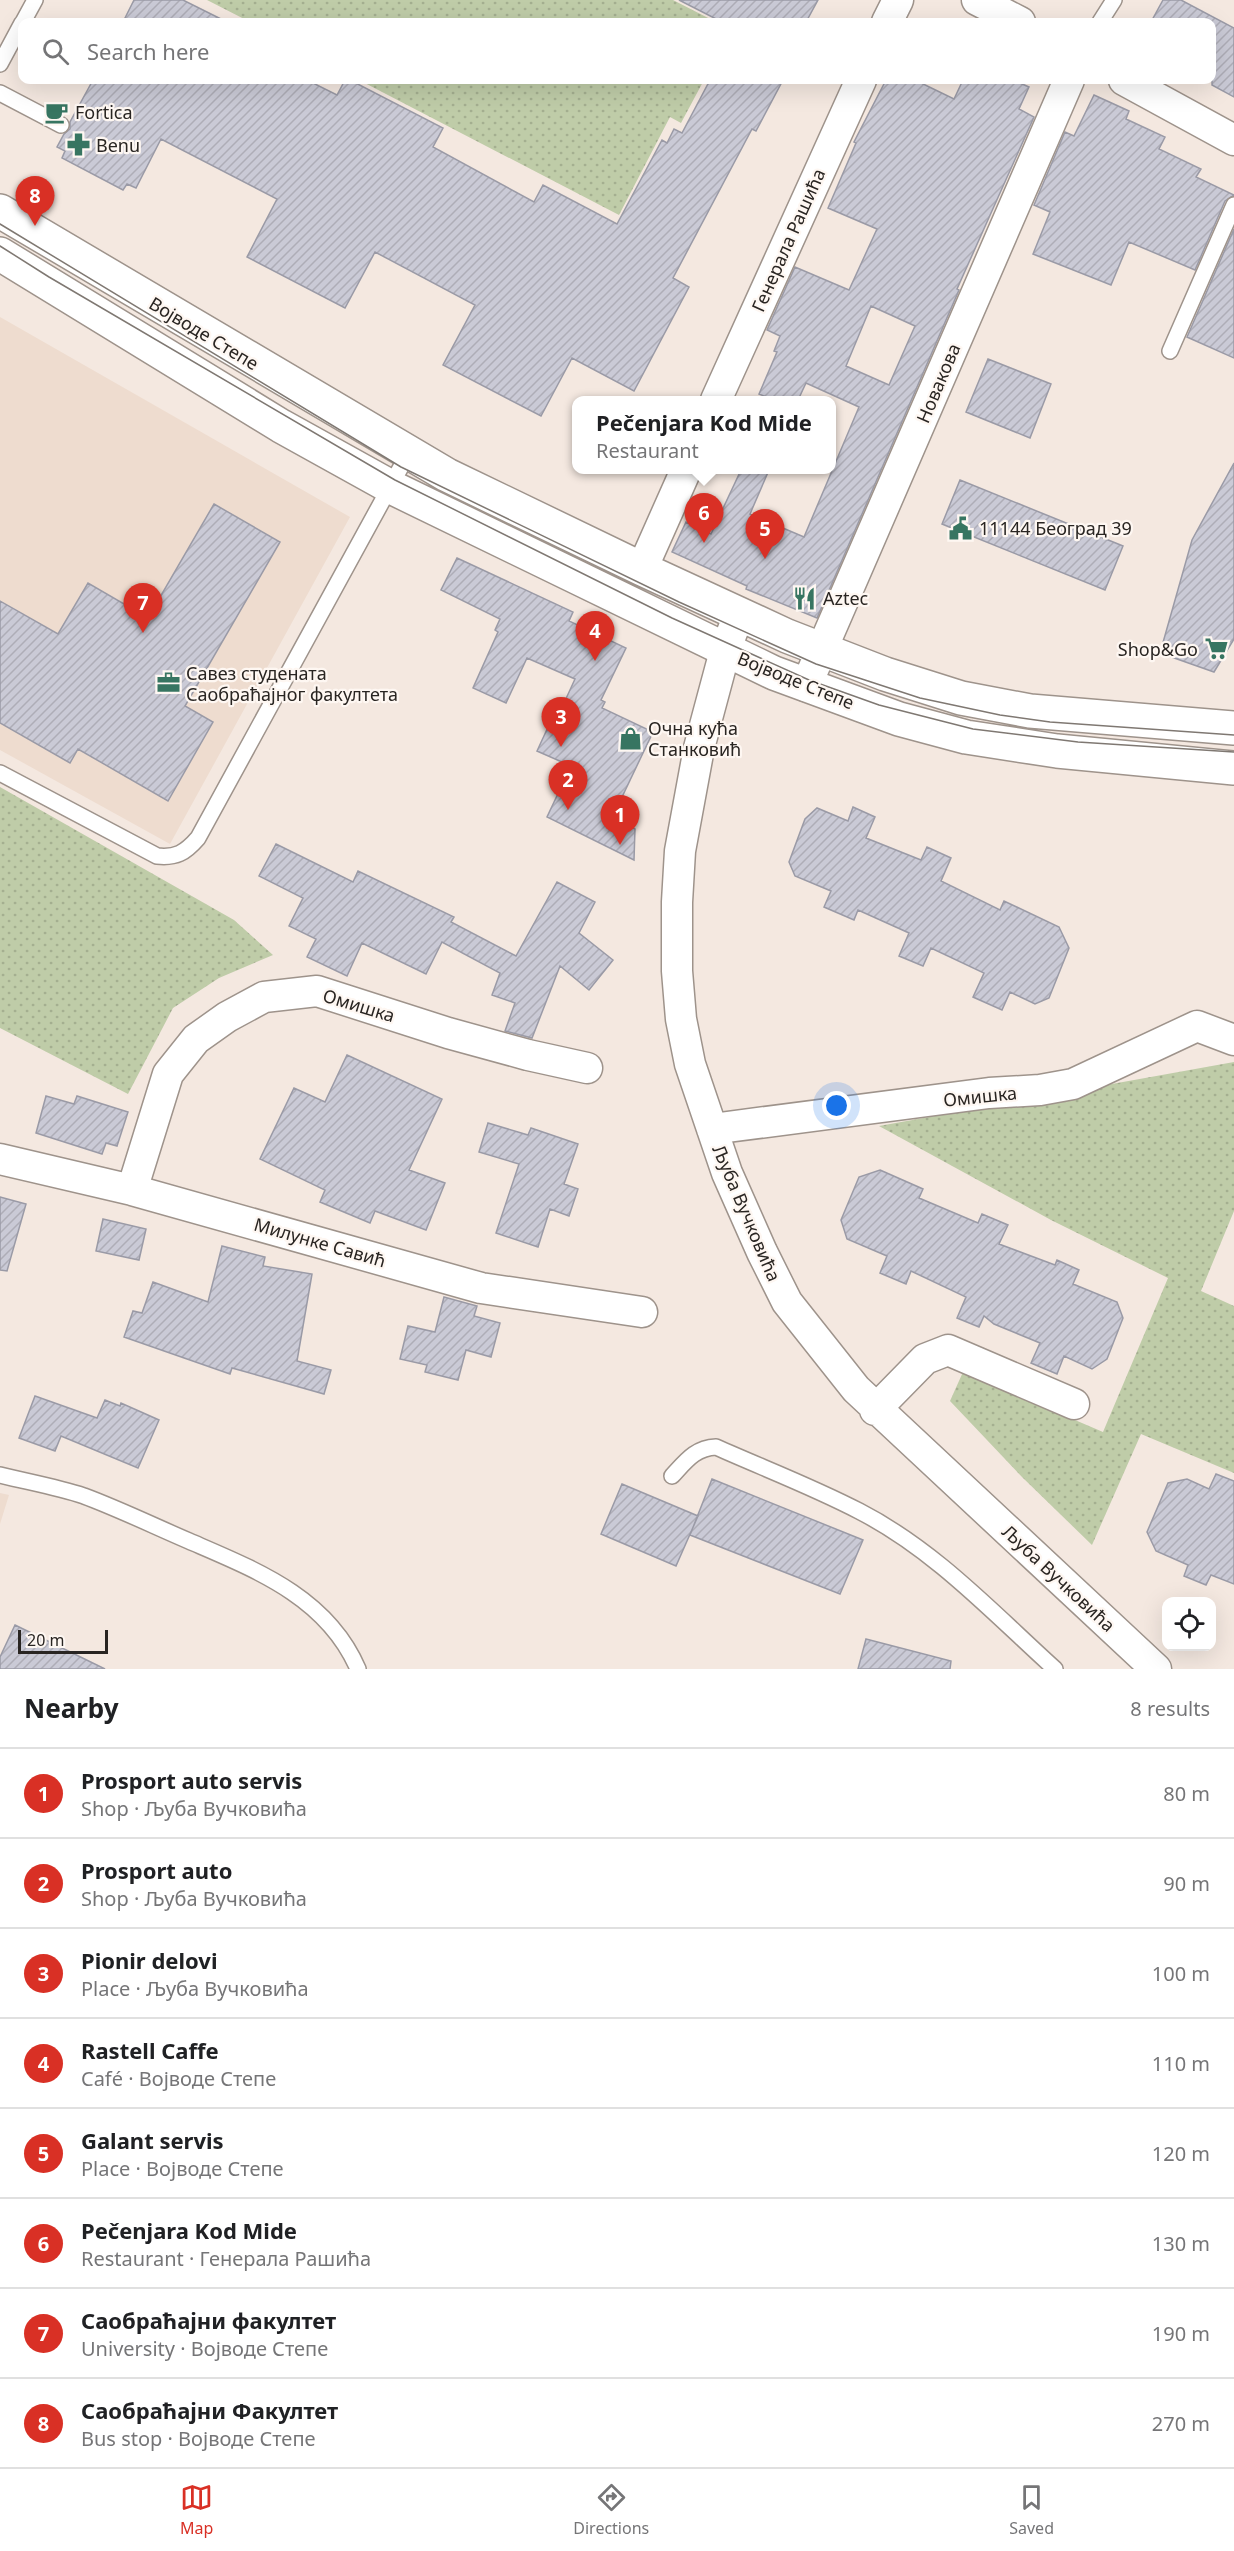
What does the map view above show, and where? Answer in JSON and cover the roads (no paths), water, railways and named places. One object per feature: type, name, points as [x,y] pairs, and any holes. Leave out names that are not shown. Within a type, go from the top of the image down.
[{"type":"main road","name":"Војводе Степе","points":[[0,211],[447,476],[642,569],[822,650],[923,687],[961,698],[1030,711],[1234,728]]},
{"type":"main road","name":"Војводе Степе","points":[[1,258],[281,426],[391,487],[726,651],[806,686],[899,719],[966,737],[1057,751],[1234,768]]},
{"type":"street","points":[[889,18],[898,0]]},
{"type":"street","points":[[977,0],[1012,18]]},
{"type":"street","name":"Генерала Рашића","points":[[718,396],[859,84]]},
{"type":"street","name":"Новакова","points":[[806,686],[1067,84]]},
{"type":"street","points":[[1131,84],[1234,140]]},
{"type":"street","points":[[642,569],[684,474]]},
{"type":"street","name":"Љуба Вучковића","points":[[739,614],[726,651],[699,748],[686,808],[680,851],[677,902],[677,971],[681,1019],[690,1064],[745,1215],[787,1302],[834,1363],[875,1410],[1156,1669]]},
{"type":"street","name":"Омишка","points":[[132,1190],[168,1074],[196,1039],[227,1017],[264,997],[317,991],[448,1033],[586,1068]]},
{"type":"street","name":"Омишка","points":[[712,1129],[989,1094],[1040,1090],[1073,1084],[1197,1026],[1234,1040]]},
{"type":"street","name":"Милунке Савић","points":[[0,1159],[132,1190],[481,1288],[642,1312]]},
{"type":"street","points":[[875,1410],[925,1359],[948,1350],[1074,1404]]},
{"type":"lane","points":[[26,18],[35,0]]},
{"type":"lane","points":[[1103,18],[1114,0]]},
{"type":"lane","points":[[0,64],[18,32]]},
{"type":"lane","points":[[0,93],[61,125]]},
{"type":"lane","points":[[1170,351],[1234,206]]},
{"type":"lane","points":[[0,773],[157,856],[171,858],[183,853],[198,838],[408,454]]},
{"type":"lane","points":[[672,1476],[693,1453],[705,1448],[716,1447],[859,1511],[935,1561],[972,1591],[1055,1669]]},
{"type":"lane","points":[[0,1475],[83,1496],[262,1572],[302,1598],[332,1628],[352,1654],[358,1669]]},
{"type":"tram line","points":[[0,224],[401,467],[679,602],[816,664],[920,698],[1000,715],[1050,722],[1234,735]]},
{"type":"tram line","points":[[0,246],[395,480],[672,618],[809,680],[879,705],[973,729],[1078,742],[1234,752]]},
{"type":"place","name":"Fortica","points":[[57,112]]},
{"type":"place","name":"Benu","points":[[78,145]]},
{"type":"place","name":"Саобраћајни Факултет","points":[[35,226]]},
{"type":"place","name":"11144 Београд 39","points":[[961,528]]},
{"type":"place","name":"Pečenjara Kod Mide","points":[[704,543]]},
{"type":"place","name":"Galant servis","points":[[765,559]]},
{"type":"place","name":"Aztec","points":[[805,598]]},
{"type":"place","name":"Саобраћајни факултет","points":[[143,633]]},
{"type":"place","name":"Shop&Go","points":[[1216,649]]},
{"type":"place","name":"Rastell Caffe","points":[[595,661]]},
{"type":"place","name":"Савез студената Саобраћајног факултета","points":[[168,683]]},
{"type":"place","name":"Очна кућа Станковић","points":[[630,738]]},
{"type":"place","name":"Pionir delovi","points":[[561,747]]},
{"type":"place","name":"Prosport auto","points":[[568,810]]},
{"type":"place","name":"Prosport auto servis","points":[[620,845]]}]
